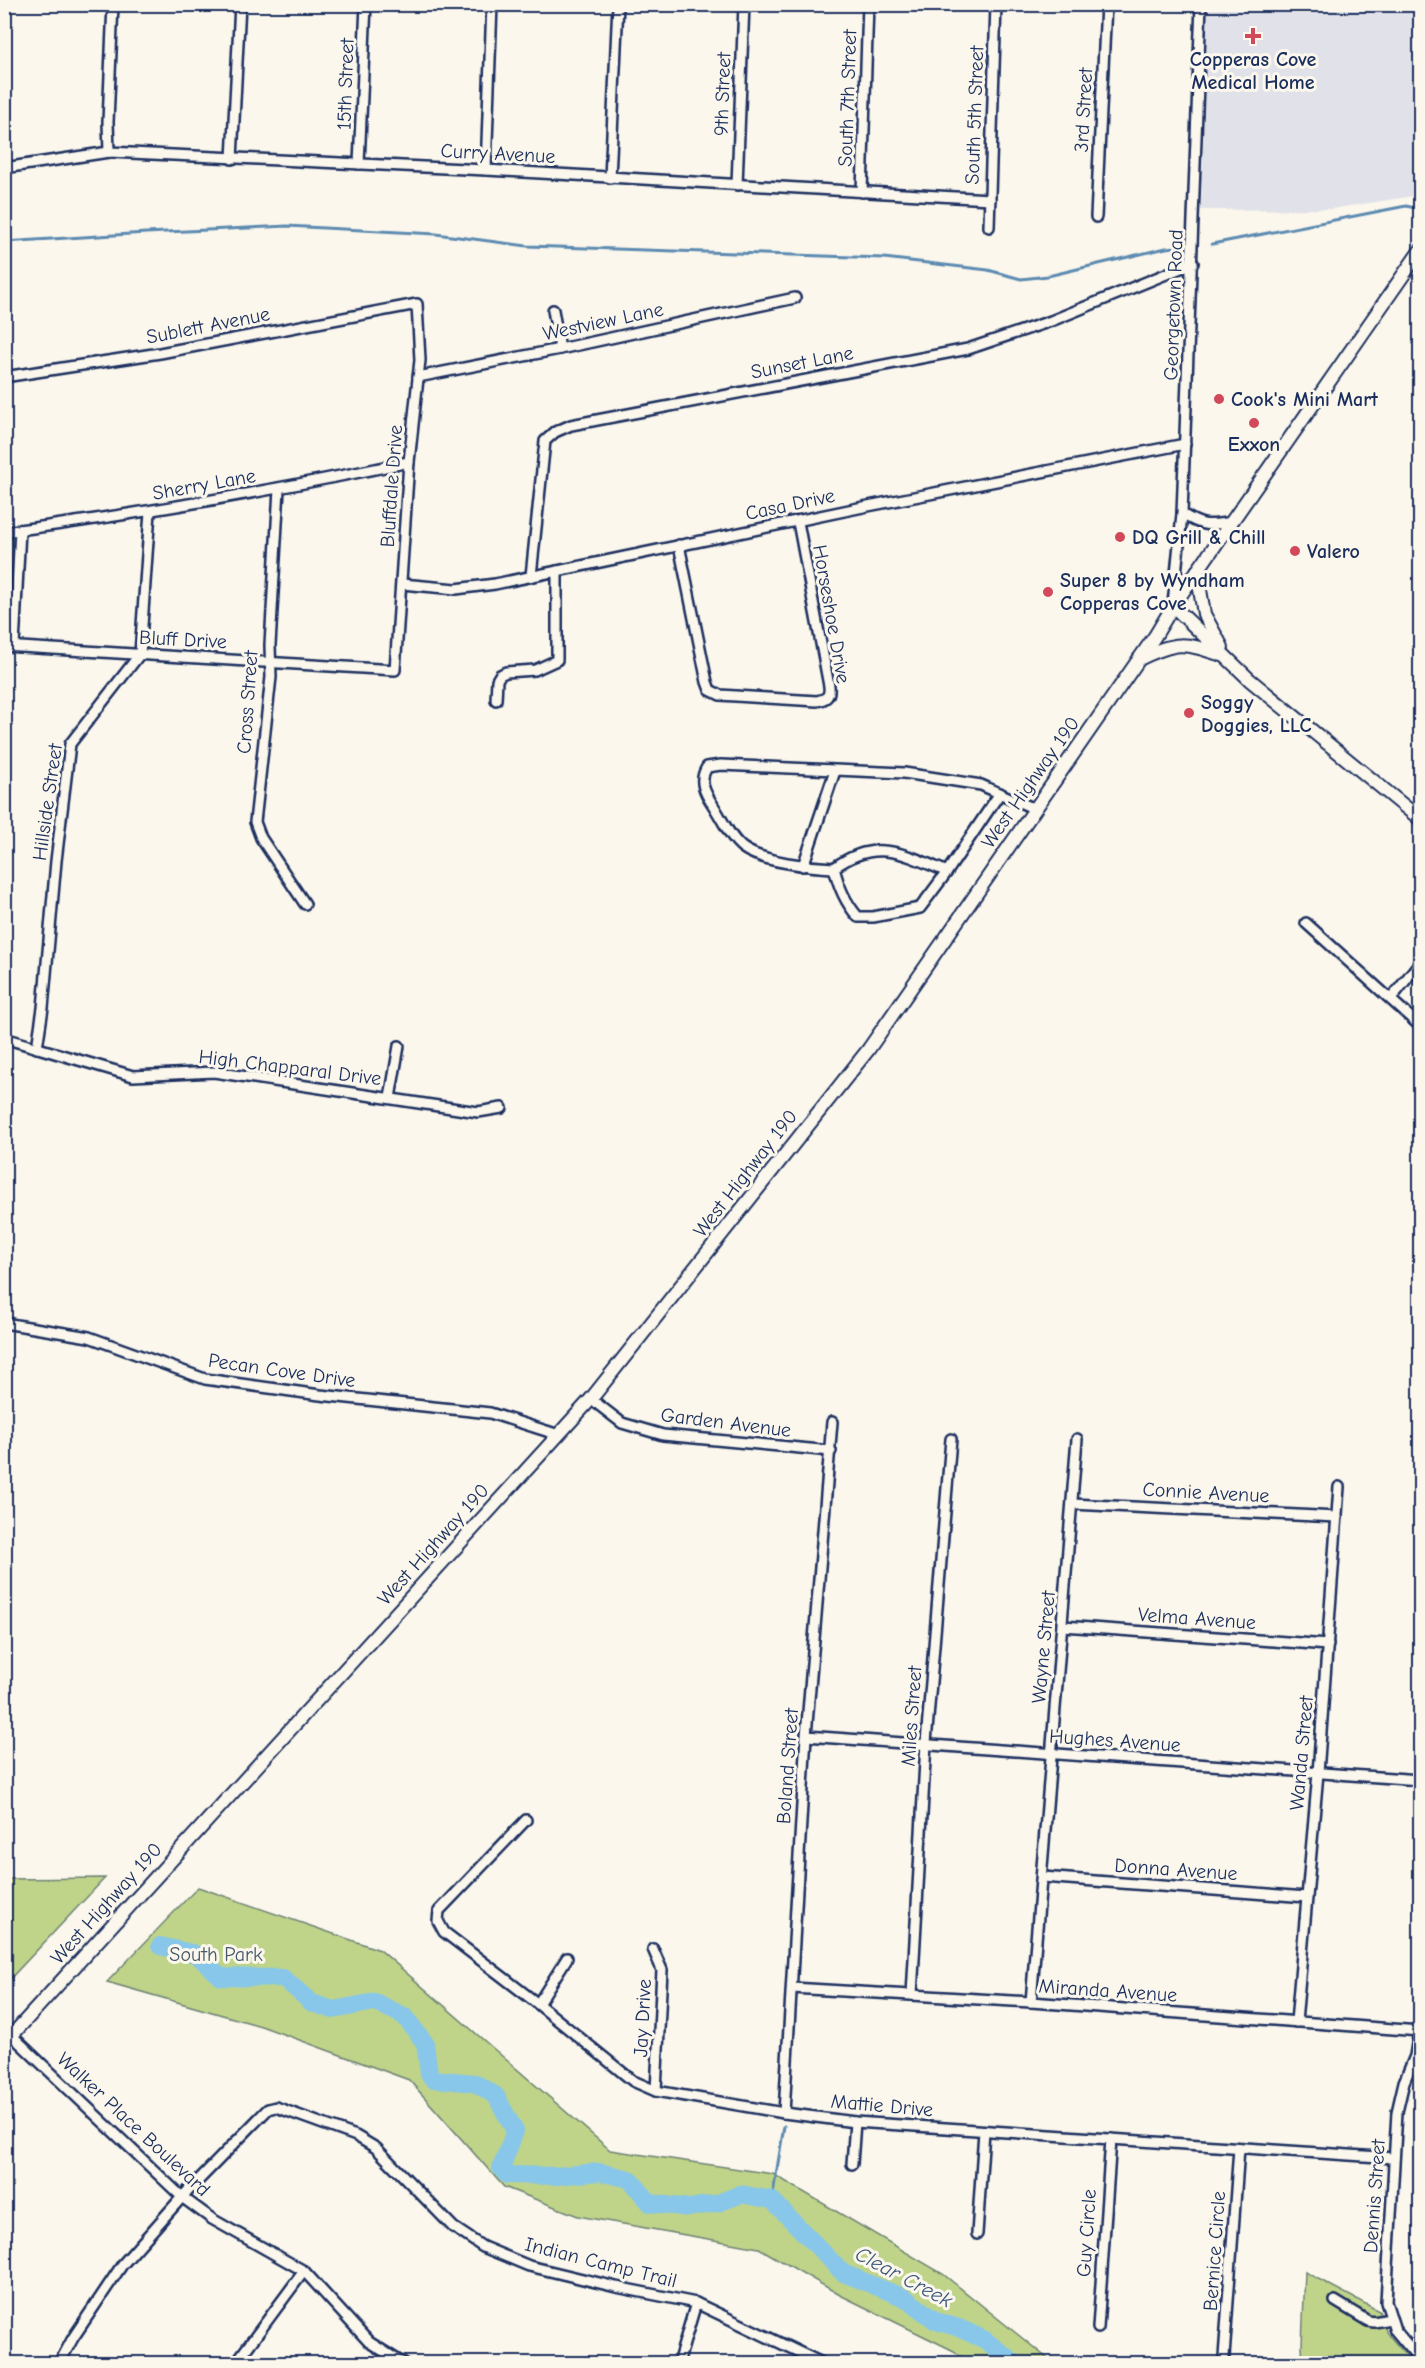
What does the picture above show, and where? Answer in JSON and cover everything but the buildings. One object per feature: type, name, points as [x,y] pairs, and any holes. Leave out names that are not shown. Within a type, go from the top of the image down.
[{"type":"main road","name":"West Highway 190","points":[[7,2035],[591,1399],[868,1050],[1420,251]]},
{"type":"main road","points":[[1197,571],[1204,614],[1228,658]]},
{"type":"main road","points":[[1173,606],[1272,698],[1420,819]]},
{"type":"main road","points":[[1138,660],[1159,649],[1182,644],[1228,658]]},
{"type":"street","points":[[109,152],[108,122],[113,4]]},
{"type":"street","points":[[232,159],[240,4]]},
{"type":"street","name":"15th Street","points":[[359,164],[366,4]]},
{"type":"street","points":[[486,170],[492,4]]},
{"type":"street","points":[[610,178],[618,4]]},
{"type":"street","name":"9th Street","points":[[737,185],[744,4]]},
{"type":"street","name":"South 7th Street","points":[[862,192],[868,4]]},
{"type":"street","name":"South 5th Street","points":[[989,226],[996,4]]},
{"type":"street","name":"3rd Street","points":[[1096,217],[1106,4]]},
{"type":"street","name":"Georgetown Road","points":[[1173,606],[1182,514],[1201,4]]},
{"type":"street","name":"Curry Avenue","points":[[4,168],[109,152],[486,170],[990,199]]},
{"type":"street","name":"Sunset Lane","points":[[531,576],[545,441],[555,432],[571,425],[968,349],[1051,321],[1192,263]]},
{"type":"street","name":"Westview Lane","points":[[418,377],[795,298]]},
{"type":"street","name":"Bluffdale Drive","points":[[395,670],[409,462],[420,350],[417,304]]},
{"type":"street","name":"Sublett Avenue","points":[[4,377],[160,353],[417,304]]},
{"type":"street","points":[[553,310],[560,349]]},
{"type":"street","name":"Casa Drive","points":[[402,584],[456,589],[495,584],[679,544],[1185,444]]},
{"type":"street","name":"Sherry Lane","points":[[4,532],[150,512],[279,489],[409,462]]},
{"type":"street","name":"Cross Street","points":[[279,489],[270,645],[271,678],[255,822],[261,838],[305,904]]},
{"type":"street","points":[[140,654],[150,512]]},
{"type":"street","points":[[1182,514],[1199,525],[1208,526],[1232,522]]},
{"type":"street","name":"Horseshoe Drive","points":[[679,544],[710,690],[720,696],[817,701],[827,697],[830,693],[798,522]]},
{"type":"street","points":[[9,646],[20,530]]},
{"type":"street","points":[[496,700],[497,680],[500,675],[506,672],[535,670],[557,660],[557,571]]},
{"type":"street","name":"Bluff Drive","points":[[9,646],[395,670]]},
{"type":"street","name":"Hillside Street","points":[[37,1048],[70,744],[140,654]]},
{"type":"street","points":[[947,872],[900,852],[867,851],[847,859],[834,868],[803,866],[745,849],[735,840],[703,790],[702,775],[707,767],[721,765],[904,773],[981,784],[1035,809]]},
{"type":"street","points":[[803,866],[835,771]]},
{"type":"street","points":[[834,868],[839,887],[849,907],[858,917],[873,917],[920,908],[1000,793]]},
{"type":"street","points":[[1306,923],[1420,1026]]},
{"type":"street","points":[[1391,999],[1420,962]]},
{"type":"street","name":"High Chapparal Drive","points":[[4,1038],[134,1076],[214,1072],[478,1112],[502,1108]]},
{"type":"street","points":[[390,1098],[399,1046]]},
{"type":"street","name":"Pecan Cove Drive","points":[[4,1323],[89,1337],[205,1379],[320,1395],[490,1413],[559,1435]]},
{"type":"street","name":"Garden Avenue","points":[[591,1399],[622,1423],[663,1435],[831,1451]]},
{"type":"street","name":"Boland Street","points":[[784,2113],[806,1736],[832,1422]]},
{"type":"street","name":"Miles Street","points":[[912,1995],[926,1743],[951,1439]]},
{"type":"street","name":"Wayne Street","points":[[1031,2002],[1077,1439]]},
{"type":"street","name":"Wanda Street","points":[[1296,2022],[1318,1773],[1339,1487]]},
{"type":"street","name":"Connie Avenue","points":[[1072,1503],[1337,1517]]},
{"type":"street","name":"Velma Avenue","points":[[1062,1626],[1328,1645]]},
{"type":"street","name":"Hughes Avenue","points":[[806,1736],[1420,1780]]},
{"type":"street","name":"Mattie Drive","points":[[526,1820],[439,1911],[438,1921],[444,1932],[633,2081],[656,2091],[784,2113],[855,2122],[1394,2158]]},
{"type":"street","name":"Donna Avenue","points":[[1042,1877],[1307,1897]]},
{"type":"street","name":"Jay Drive","points":[[653,1949],[662,1970],[656,2091]]},
{"type":"street","points":[[538,2004],[567,1958]]},
{"type":"street","name":"Miranda Avenue","points":[[792,1988],[1420,2029]]},
{"type":"street","name":"Dennis Street","points":[[1420,2029],[1415,2056],[1404,2082],[1397,2112],[1386,2302],[1395,2330],[1420,2360]]},
{"type":"street","name":"Walker Place Boulevard","points":[[7,2035],[182,2198],[212,2219],[304,2271],[369,2342],[404,2364]]},
{"type":"street","name":"Indian Camp Trail","points":[[59,2364],[122,2265],[182,2198],[268,2109],[276,2107],[356,2136],[376,2148],[453,2228],[483,2247],[529,2266],[696,2303],[824,2364]]},
{"type":"street","points":[[852,2164],[855,2122]]},
{"type":"street","points":[[977,2234],[984,2131]]},
{"type":"street","name":"Guy Circle","points":[[1098,2328],[1111,2139]]},
{"type":"street","name":"Bernice Circle","points":[[1224,2357],[1239,2148]]},
{"type":"street","points":[[235,2364],[304,2271]]},
{"type":"street","points":[[1335,2301],[1374,2322],[1390,2319]]},
{"type":"street","points":[[678,2364],[696,2303]]},
{"type":"shaded area","points":[[1208,5],[1420,5],[1420,195],[1331,209],[1201,210]]},
{"type":"green space","points":[[105,1878],[5,1984],[5,1879]]},
{"type":"green space","name":"South Park","points":[[198,1887],[380,1950],[610,2150],[773,2174],[943,2274],[1053,2363],[969,2363],[954,2351],[840,2295],[759,2248],[578,2216],[504,2187],[409,2080],[261,2026],[107,1982]]},
{"type":"green space","points":[[1305,2272],[1379,2311],[1387,2333],[1413,2363],[1303,2364]]},
{"type":"waterway","points":[[1212,244],[1406,206],[1420,209]]},
{"type":"waterway","points":[[4,242],[287,226],[436,234],[527,246],[884,258],[988,270],[1021,279],[1048,276],[1166,248],[1185,246]]},
{"type":"waterway","name":"Clear Creek","points":[[160,1946],[196,1954],[221,1977],[283,1978],[312,2003],[333,2010],[375,2002],[404,2016],[425,2043],[429,2074],[433,2079],[475,2083],[496,2096],[515,2131],[501,2168],[507,2175],[556,2176],[599,2172],[630,2179],[650,2203],[689,2208],[718,2203],[741,2194],[772,2200],[843,2273],[905,2298],[936,2321],[985,2340],[1016,2364]]},
{"type":"waterway","points":[[772,2200],[784,2126]]},
{"type":"place","name":"Copperas Cove Medical Home","points":[[1253,36]]},
{"type":"place","name":"Cook's Mini Mart","points":[[1219,399]]},
{"type":"place","name":"Exxon","points":[[1254,423]]},
{"type":"place","name":"DQ Grill & Chill","points":[[1120,537]]},
{"type":"place","name":"Valero","points":[[1295,551]]},
{"type":"place","name":"Super 8 by Wyndham Copperas Cove","points":[[1048,592]]},
{"type":"place","name":"Soggy Doggies, LLC","points":[[1189,713]]}]
